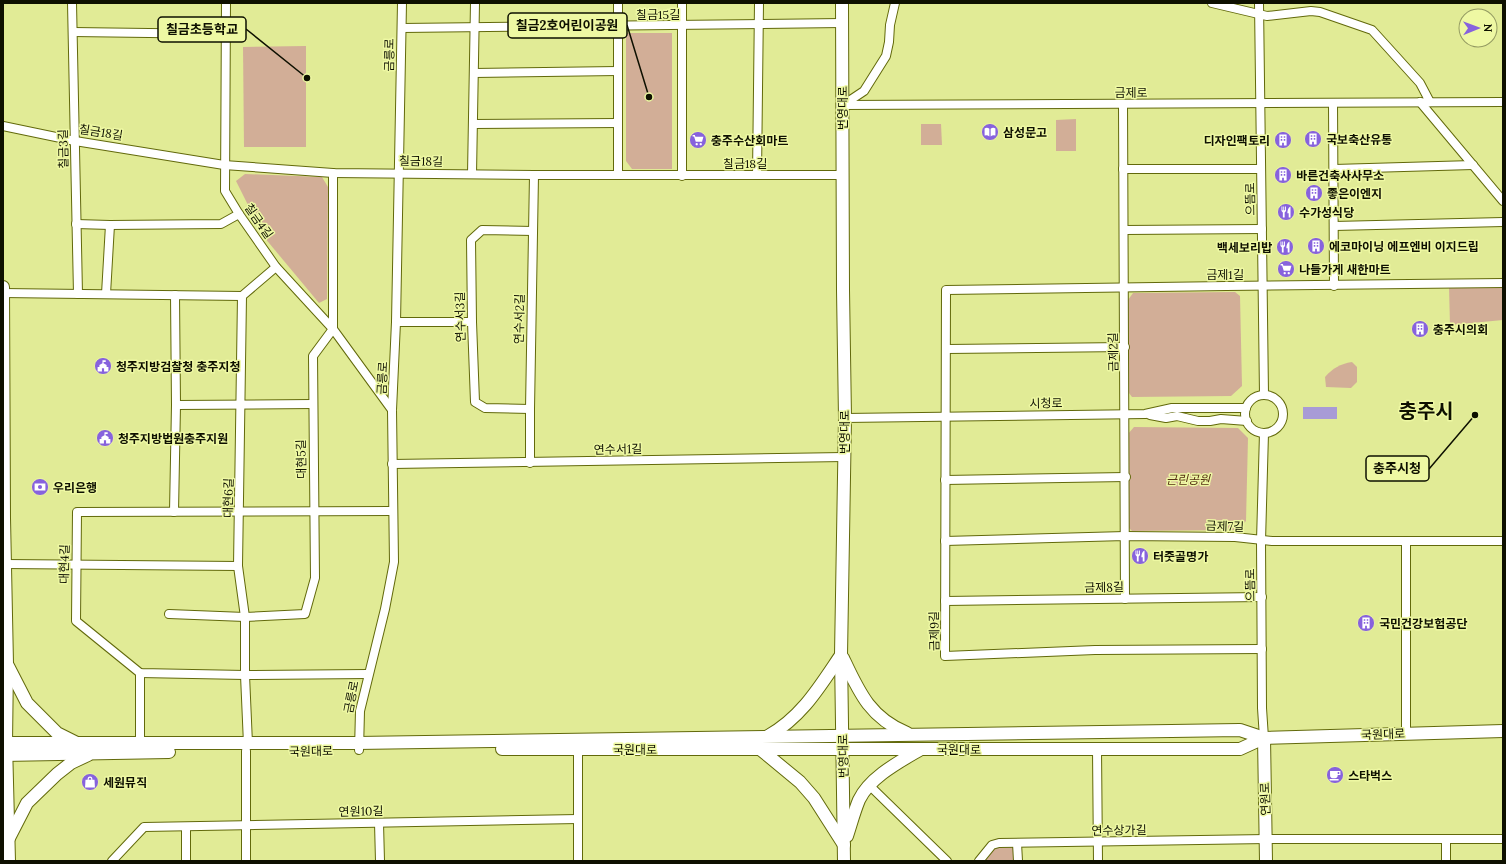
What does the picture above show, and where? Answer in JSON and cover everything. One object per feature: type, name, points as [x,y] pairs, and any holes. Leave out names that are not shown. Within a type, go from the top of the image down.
[{"type":"street","name":"칠금3길","points":[[72,3],[78,294]]},
{"type":"street","name":"칠금4길","points":[[226,3],[225,191],[276,267],[332,329],[392,410]]},
{"type":"street","name":"금릉로","points":[[359,747],[360,710],[385,609],[394,562],[392,410],[396,322],[402,3]]},
{"type":"street","points":[[472,174],[475,3]]},
{"type":"street","points":[[618,3],[618,175]]},
{"type":"street","points":[[682,3],[682,176]]},
{"type":"street","points":[[757,175],[759,3]]},
{"type":"street","name":"번영대로","points":[[842,3],[842,174],[845,418],[841,655],[844,861]]},
{"type":"street","points":[[842,105],[864,91],[886,56],[890,25],[895,3]]},
{"type":"street","points":[[1212,3],[1267,16],[1311,11],[1320,12],[1372,30],[1420,83],[1430,102]]},
{"type":"street","name":"으뜸로","points":[[1259,3],[1264,395]]},
{"type":"street","name":"칠금15길","points":[[402,28],[842,23]]},
{"type":"street","points":[[73,32],[225,34]]},
{"type":"street","points":[[474,73],[618,71]]},
{"type":"street","points":[[1420,102],[1503,201]]},
{"type":"street","name":"금제로","points":[[842,105],[1503,102]]},
{"type":"street","points":[[1333,103],[1334,286]]},
{"type":"street","name":"금제2길","points":[[1123,104],[1126,477],[1125,599]]},
{"type":"street","points":[[474,124],[618,123]]},
{"type":"street","name":"칠금18길","points":[[3,126],[75,140],[224,165],[333,173],[682,176],[842,174]]},
{"type":"street","points":[[1334,169],[1473,165]]},
{"type":"street","points":[[1123,169],[1261,169]]},
{"type":"street","points":[[332,329],[333,173]]},
{"type":"street","name":"연수서2길","points":[[530,463],[534,175]]},
{"type":"street","points":[[76,224],[221,224],[239,214]]},
{"type":"street","points":[[1334,226],[1503,222]]},
{"type":"street","points":[[106,294],[110,225]]},
{"type":"street","points":[[1124,230],[1262,229]]},
{"type":"street","name":"연수서3길","points":[[530,409],[485,408],[475,402],[471,240],[482,230],[533,231]]},
{"type":"street","points":[[3,293],[242,296],[276,267]]},
{"type":"street","name":"금제1길","points":[[946,290],[1124,286],[1334,286],[1503,283]]},
{"type":"street","points":[[3,287],[5,564],[4,749],[6,835],[9,861]]},
{"type":"street","name":"금제9길","points":[[946,290],[945,656],[1095,650],[1262,649]]},
{"type":"street","points":[[174,512],[176,405],[175,295]]},
{"type":"street","name":"대현6길","points":[[242,296],[238,566],[245,617],[247,748],[246,861]]},
{"type":"street","points":[[396,322],[472,322]]},
{"type":"street","name":"대현5길","points":[[169,614],[245,617],[305,614],[315,578],[312,356],[332,329]]},
{"type":"street","points":[[946,349],[1125,347]]},
{"type":"street","points":[[1264,395],[1273,397],[1278,401],[1283,412],[1280,424],[1275,429],[1264,433],[1258,432],[1252,428],[1247,420],[1245,412],[1251,400],[1264,395]]},
{"type":"street","points":[[176,405],[312,404]]},
{"type":"street","name":"시청로","points":[[845,418],[1125,413],[1145,414],[1172,408],[1246,408]]},
{"type":"street","points":[[1145,414],[1166,418],[1177,416],[1198,421],[1220,419],[1247,420]]},
{"type":"street","name":"으뜸로","points":[[1264,433],[1261,541],[1264,738]]},
{"type":"street","name":"연수서1길","points":[[392,464],[844,457]]},
{"type":"street","points":[[945,480],[1126,477]]},
{"type":"street","name":"대현4길","points":[[140,673],[76,621],[78,512],[393,511]]},
{"type":"street","name":"금제7길","points":[[946,541],[1125,536],[1236,538],[1261,541],[1503,541]]},
{"type":"street","points":[[1406,541],[1406,734]]},
{"type":"street","points":[[5,564],[238,566]]},
{"type":"street","name":"금제8길","points":[[945,601],[1262,597]]},
{"type":"street","points":[[841,655],[861,696],[875,712],[893,727],[912,735]]},
{"type":"street","points":[[766,737],[780,729],[798,714],[817,691],[841,655]]},
{"type":"street","points":[[5,668],[27,703],[57,733],[80,744]]},
{"type":"street","points":[[140,744],[140,673],[245,675],[368,674]]},
{"type":"street","name":"국원대로","points":[[359,747],[766,737],[1240,730],[1264,738],[1503,732]]},
{"type":"street","name":"국원대로","points":[[4,749],[92,753],[247,748],[359,747],[1240,749],[1264,738]]},
{"type":"street","name":"연원로","points":[[1264,738],[1267,839],[1266,861]]},
{"type":"street","name":"국원대로","points":[[4,749],[80,744],[140,744],[247,748]]},
{"type":"street","points":[[578,748],[578,861]]},
{"type":"street","points":[[760,749],[800,782],[814,798],[844,845]]},
{"type":"street","points":[[844,845],[860,799],[870,786],[890,767],[921,749]]},
{"type":"street","points":[[1097,749],[1098,861]]},
{"type":"street","points":[[6,835],[27,802],[71,763],[92,753]]},
{"type":"street","points":[[870,786],[947,861]]},
{"type":"street","name":"연원10길","points":[[112,861],[144,827],[578,819]]},
{"type":"street","points":[[379,823],[380,861]]},
{"type":"street","points":[[186,826],[186,861]]},
{"type":"street","name":"연수상가길","points":[[979,861],[992,845],[999,843],[1267,839],[1503,839]]},
{"type":"street","points":[[1446,839],[1446,861]]},
{"type":"street","points":[[1017,843],[1018,861]]},
{"type":"green space","points":[[626,33],[672,33],[672,169],[632,169],[626,161]]},
{"type":"green space","points":[[306,46],[306,147],[244,147],[243,47]]},
{"type":"green space","points":[[1076,119],[1076,151],[1056,151],[1056,120]]},
{"type":"green space","points":[[921,124],[941,124],[942,145],[921,145]]},
{"type":"green space","points":[[245,174],[322,177],[328,187],[327,299],[319,303],[264,237],[236,181]]},
{"type":"green space","points":[[1503,286],[1503,320],[1450,325],[1449,287]]},
{"type":"green space","points":[[1235,292],[1240,296],[1242,386],[1231,396],[1132,397],[1129,393],[1128,300],[1133,293]]},
{"type":"green space","points":[[1352,362],[1357,367],[1357,382],[1351,388],[1326,387],[1325,377],[1328,374],[1337,367]]},
{"type":"green space","name":"근린공원","points":[[1134,427],[1238,428],[1248,438],[1246,521],[1237,530],[1132,531],[1128,527],[1128,434]]},
{"type":"green space","points":[[1014,847],[1014,861],[983,861],[994,848]]},
{"type":"shaded area","points":[[1303,407],[1337,407],[1337,419],[1303,419]]},
{"type":"place","name":"칠금초등학교","points":[[307,78]]},
{"type":"place","name":"칠금2호어린이공원","points":[[649,97]]},
{"type":"place","name":"삼성문고","points":[[990,132]]},
{"type":"place","name":"국보축산유통","points":[[1313,139]]},
{"type":"place","name":"충주수산회마트","points":[[698,140]]},
{"type":"place","name":"디자인팩토리","points":[[1283,140]]},
{"type":"place","name":"바른건축사사무소","points":[[1283,175]]},
{"type":"place","name":"좋은이엔지","points":[[1314,193]]},
{"type":"place","name":"수가성식당","points":[[1286,212]]},
{"type":"place","name":"에코마이닝 에프엔비 이지드립","points":[[1316,246]]},
{"type":"place","name":"백세보리밥","points":[[1285,247]]},
{"type":"place","name":"나들가게 새한마트","points":[[1286,269]]},
{"type":"place","name":"충주시의회","points":[[1420,329]]},
{"type":"place","name":"청주지방검찰청 충주지청","points":[[103,366]]},
{"type":"place","name":"충주시청","points":[[1475,415]]},
{"type":"place","name":"청주지방법원충주지원","points":[[105,438]]},
{"type":"place","name":"우리은행","points":[[40,487]]},
{"type":"place","name":"터줏골명가","points":[[1140,556]]},
{"type":"place","name":"국민건강보험공단","points":[[1366,623]]},
{"type":"place","name":"스타벅스","points":[[1335,775]]},
{"type":"place","name":"세원뮤직","points":[[90,782]]},
{"type":"district","name":"충주시","points":[[1426,410]]}]
